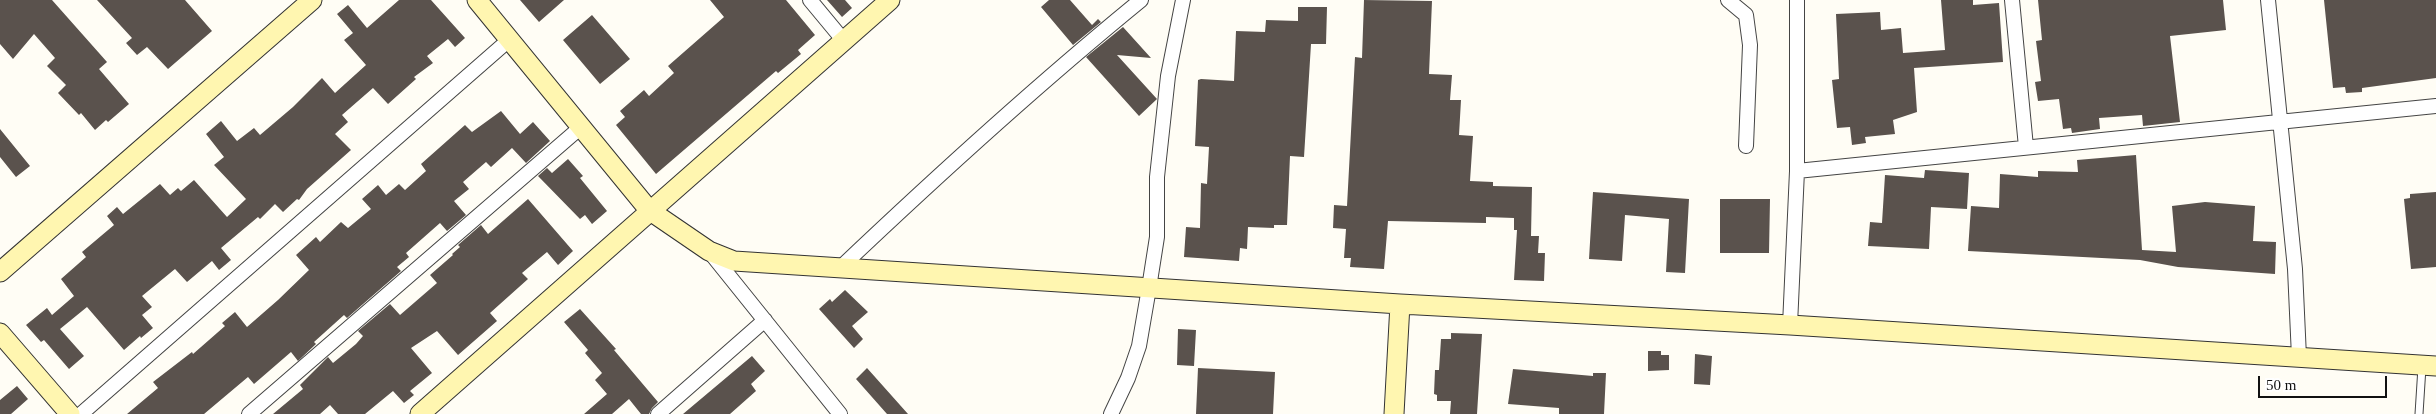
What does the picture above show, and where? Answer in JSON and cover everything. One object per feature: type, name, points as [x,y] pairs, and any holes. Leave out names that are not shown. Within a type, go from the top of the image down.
[{"type":"street","points":[[0,272],[312,0]]},
{"type":"street","points":[[477,0],[649,210],[708,251],[734,261],[1400,304],[2429,366]]},
{"type":"street","points":[[810,0],[844,41]]},
{"type":"street","points":[[420,414],[649,210],[890,0]]},
{"type":"street","points":[[839,269],[982,136],[1141,0]]},
{"type":"street","points":[[1111,414],[1139,346],[1157,237],[1157,177],[1168,76],[1183,0]]},
{"type":"street","points":[[1728,0],[1746,15],[1750,45],[1746,146]]},
{"type":"street","points":[[1790,326],[1797,171],[1797,0]]},
{"type":"street","points":[[2012,0],[2026,147]]},
{"type":"street","points":[[2268,0],[2295,269],[2299,357]]},
{"type":"street","points":[[81,414],[510,39]]},
{"type":"street","points":[[1797,171],[2436,106]]},
{"type":"street","points":[[249,414],[581,127]]},
{"type":"street","points":[[708,251],[840,414]]},
{"type":"street","points":[[1394,414],[1400,304]]},
{"type":"street","points":[[658,414],[765,320]]},
{"type":"street","points":[[0,333],[70,414]]},
{"type":"lane","points":[[2419,414],[2429,366]]},
{"type":"building","points":[[0,0],[52,0],[107,62],[99,69],[129,104],[108,122],[106,120],[95,130],[81,113],[79,115],[58,93],[66,85],[47,66],[55,58],[34,34],[13,59],[0,44]]},
{"type":"building","points":[[97,0],[185,0],[212,31],[168,69],[147,47],[137,55],[126,43],[132,38]]},
{"type":"building","points":[[399,0],[431,0],[465,38],[455,47],[448,39],[427,56],[433,63],[414,77],[416,79],[388,104],[373,88],[342,115],[348,122],[335,134],[351,150],[307,189],[299,200],[297,199],[283,212],[275,204],[260,219],[258,217],[221,248],[231,260],[219,270],[212,261],[187,282],[175,269],[142,296],[152,307],[142,315],[153,328],[141,338],[140,336],[124,350],[87,307],[60,329],[84,356],[69,369],[44,340],[41,342],[26,325],[47,308],[52,315],[74,296],[61,279],[86,257],[82,252],[114,225],[107,216],[117,207],[123,214],[160,184],[170,195],[178,188],[181,191],[194,180],[227,217],[246,199],[214,165],[224,157],[206,134],[221,121],[237,141],[254,128],[260,135],[293,107],[322,78],[335,93],[366,65],[344,40],[353,33],[337,14],[348,5],[367,28]]},
{"type":"building","points":[[520,0],[564,0],[539,22]]},
{"type":"building","points":[[710,0],[786,0],[815,35],[798,50],[801,54],[778,73],[776,71],[656,174],[616,125],[625,117],[620,111],[644,90],[649,96],[674,73],[668,66],[724,17]]},
{"type":"building","points":[[827,0],[845,0],[852,8],[842,17]]},
{"type":"building","points":[[1049,0],[1070,0],[1092,25],[1098,19],[1101,22],[1073,45],[1041,7]]},
{"type":"building","points":[[1364,0],[1432,1],[1429,74],[1452,75],[1450,100],[1461,100],[1459,135],[1473,136],[1470,181],[1493,182],[1493,186],[1532,187],[1531,236],[1539,236],[1538,253],[1545,253],[1544,281],[1514,280],[1517,230],[1514,230],[1514,218],[1486,217],[1486,223],[1388,221],[1384,269],[1350,267],[1351,258],[1344,258],[1346,229],[1333,228],[1334,205],[1347,206],[1355,57],[1362,58]]},
{"type":"building","points":[[1941,0],[1973,0],[1973,5],[1999,3],[2003,62],[1914,68],[1917,112],[1893,120],[1895,134],[1865,137],[1866,143],[1852,145],[1850,127],[1837,128],[1832,80],[1839,79],[1836,14],[1880,12],[1881,30],[1901,28],[1903,53],[1945,50]]},
{"type":"building","points":[[2038,0],[2223,0],[2226,30],[2170,36],[2180,122],[2143,126],[2142,115],[2099,118],[2100,129],[2072,133],[2071,128],[2063,129],[2059,99],[2038,101],[2035,82],[2041,81],[2036,41],[2042,40]]},
{"type":"building","points":[[2324,0],[2436,0],[2436,78],[2362,88],[2362,92],[2346,93],[2345,87],[2333,88]]},
{"type":"building","points":[[1298,7],[1327,7],[1326,44],[1311,44],[1304,157],[1290,156],[1287,225],[1274,225],[1274,228],[1248,227],[1247,249],[1240,248],[1239,261],[1184,257],[1186,227],[1200,228],[1201,183],[1207,184],[1209,147],[1195,146],[1198,80],[1234,81],[1236,31],[1265,32],[1266,20],[1298,21]]},
{"type":"building","points":[[592,15],[630,59],[600,84],[563,40]]},
{"type":"building","points":[[1123,27],[1151,58],[1117,55],[1157,99],[1139,116],[1086,57]]},
{"type":"building","points":[[501,111],[520,134],[533,122],[550,141],[526,163],[512,148],[491,167],[486,162],[463,182],[469,189],[454,201],[466,215],[447,231],[440,223],[406,253],[409,257],[397,267],[401,271],[347,318],[344,315],[314,342],[316,344],[298,361],[291,352],[254,384],[248,377],[204,414],[127,414],[158,388],[153,382],[192,352],[193,354],[225,326],[222,323],[235,312],[247,327],[278,300],[309,270],[296,255],[316,237],[320,242],[341,222],[348,228],[371,209],[362,199],[378,185],[386,195],[399,184],[405,190],[426,171],[421,164],[465,125],[472,132]]},
{"type":"building","points":[[0,129],[30,166],[16,177],[0,157]]},
{"type":"building","points":[[2136,155],[2142,250],[2176,252],[2172,206],[2205,202],[2255,206],[2253,241],[2276,242],[2275,274],[2178,267],[2140,260],[1968,251],[1971,206],[1999,208],[2000,174],[2038,177],[2038,171],[2078,172],[2077,160]]},
{"type":"building","points":[[568,159],[583,176],[580,178],[607,211],[592,224],[585,215],[580,219],[538,176],[547,168],[552,173]]},
{"type":"building","points":[[1925,170],[1969,173],[1967,209],[1931,207],[1929,249],[1868,246],[1870,222],[1882,223],[1885,175],[1924,178]]},
{"type":"building","points":[[1593,192],[1689,199],[1685,273],[1666,272],[1669,219],[1625,215],[1622,261],[1589,259]]},
{"type":"building","points":[[2436,192],[2436,267],[2411,269],[2404,199],[2410,198],[2410,194]]},
{"type":"building","points":[[528,199],[573,251],[558,265],[547,252],[522,273],[528,279],[490,313],[497,321],[458,355],[437,331],[411,348],[432,373],[410,391],[414,395],[404,403],[393,391],[365,414],[338,414],[330,405],[320,414],[273,414],[303,389],[300,385],[328,357],[333,363],[356,344],[363,336],[358,331],[390,304],[400,315],[437,283],[430,275],[453,255],[460,247],[458,245],[481,225],[488,234]]},
{"type":"building","points":[[1720,199],[1770,199],[1769,253],[1720,253]]},
{"type":"building","points":[[845,290],[868,312],[852,326],[863,339],[854,348],[819,309],[830,299],[832,302]]},
{"type":"building","points":[[580,309],[616,349],[614,350],[658,402],[649,414],[641,414],[629,399],[612,414],[584,414],[607,394],[595,380],[602,373],[585,353],[588,350],[564,322]]},
{"type":"building","points":[[1178,329],[1196,330],[1194,366],[1177,365]]},
{"type":"building","points":[[1451,333],[1482,334],[1477,414],[1450,414],[1451,401],[1437,401],[1437,395],[1434,394],[1435,370],[1439,370],[1441,339],[1451,339]]},
{"type":"building","points":[[1648,351],[1661,351],[1661,355],[1669,355],[1669,370],[1648,371]]},
{"type":"building","points":[[1695,354],[1712,356],[1710,385],[1694,384]]},
{"type":"building","points":[[752,356],[765,371],[751,384],[756,391],[730,414],[683,414]]},
{"type":"building","points":[[867,368],[908,414],[887,414],[856,379]]},
{"type":"building","points":[[1198,368],[1275,372],[1273,414],[1196,414]]},
{"type":"building","points":[[1513,369],[1593,376],[1593,373],[1606,373],[1604,414],[1559,414],[1559,408],[1508,404]]},
{"type":"building","points":[[17,386],[28,399],[11,414],[0,414],[0,400]]}]
